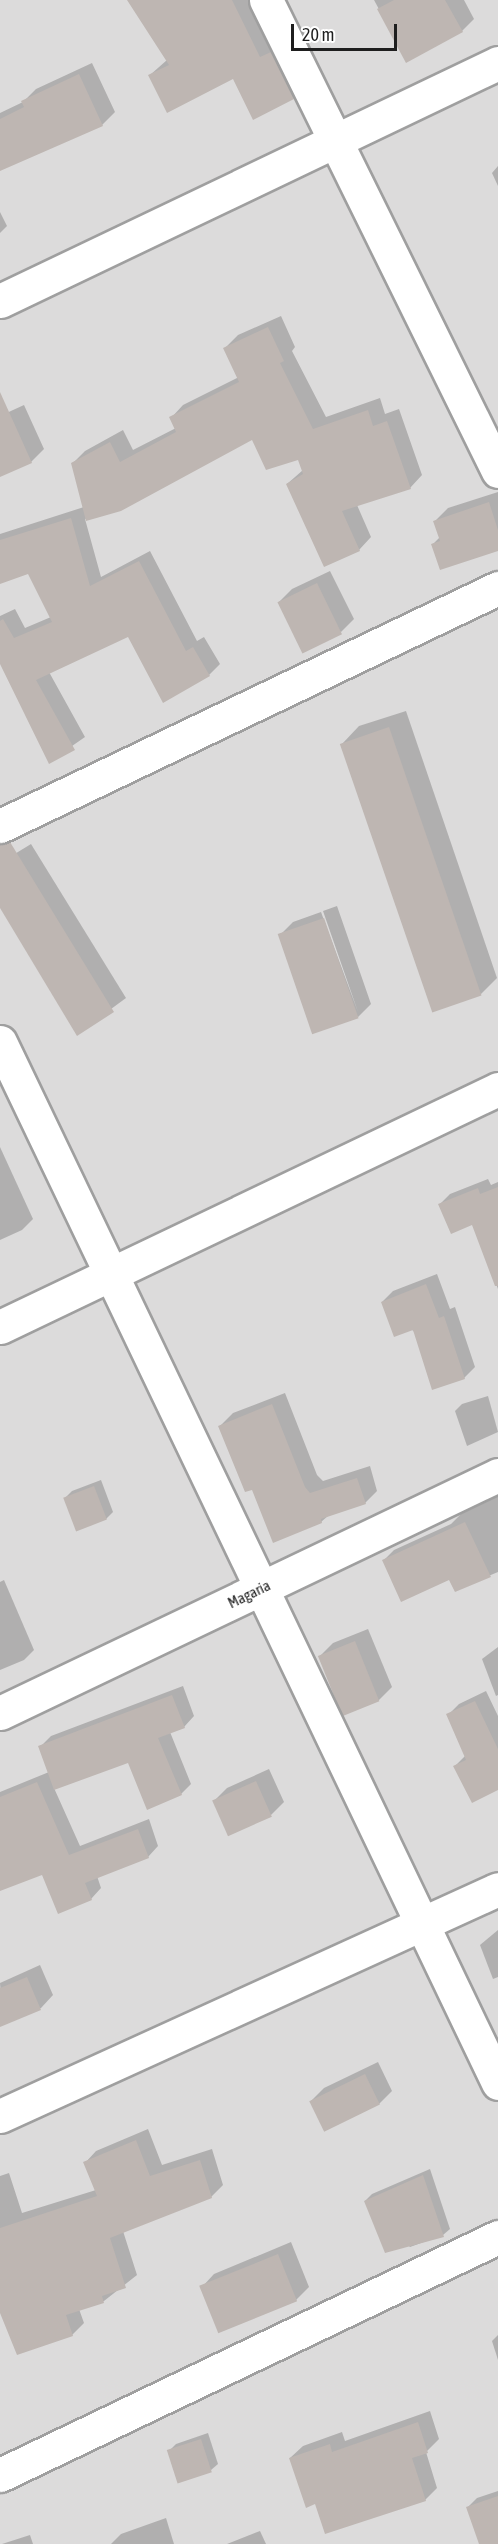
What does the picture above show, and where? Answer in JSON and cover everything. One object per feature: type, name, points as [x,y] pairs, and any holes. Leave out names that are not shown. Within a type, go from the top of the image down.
[{"type":"street","points":[[266,0],[498,471]]},
{"type":"street","points":[[0,301],[498,63]]},
{"type":"street","points":[[0,826],[498,588]]},
{"type":"street","points":[[0,1041],[498,2083]]},
{"type":"street","points":[[0,1327],[498,1089]]},
{"type":"street","name":"Magaria","points":[[0,1713],[498,1475]]},
{"type":"street","points":[[0,2115],[498,1889]]},
{"type":"street","points":[[0,2475],[498,2237]]},
{"type":"shaded area","points":[[0,0],[498,0],[498,2544],[0,2544]]},
{"type":"building","points":[[127,0],[232,0],[260,57],[271,52],[294,99],[253,120],[233,79],[167,113],[148,75],[169,65]]},
{"type":"building","points":[[394,0],[445,0],[463,32],[406,63],[377,9]]},
{"type":"building","points":[[79,74],[103,126],[0,171],[0,119],[24,107],[21,101]]},
{"type":"building","points":[[268,327],[284,361],[280,363],[313,429],[368,410],[373,426],[387,421],[411,489],[342,511],[360,551],[324,567],[286,484],[303,474],[298,460],[266,470],[252,440],[121,511],[86,521],[71,463],[110,442],[120,462],[176,432],[169,417],[239,382],[223,348]]},
{"type":"building","points":[[0,392],[32,463],[0,477]]},
{"type":"building","points":[[489,502],[498,530],[498,551],[440,570],[431,544],[440,541],[433,521]]},
{"type":"building","points":[[71,518],[90,586],[139,561],[186,651],[193,647],[210,676],[163,703],[128,637],[36,680],[75,750],[49,764],[0,664],[0,621],[3,619],[14,638],[52,622],[28,574],[0,584],[0,540]]},
{"type":"building","points":[[317,583],[342,634],[302,654],[277,602]]},
{"type":"building","points":[[389,727],[481,996],[432,1012],[340,744]]},
{"type":"building","points":[[10,842],[114,1012],[77,1036],[0,908],[0,844]]},
{"type":"building","points":[[324,918],[359,1018],[312,1034],[278,934]]},
{"type":"building","points":[[498,1187],[498,1286],[495,1286],[472,1225],[451,1234],[438,1204],[478,1188],[480,1194]]},
{"type":"building","points":[[426,1284],[439,1318],[444,1316],[465,1379],[432,1390],[413,1330],[394,1337],[381,1302]]},
{"type":"building","points":[[272,1404],[305,1487],[310,1493],[357,1478],[366,1504],[321,1519],[322,1523],[273,1543],[252,1490],[245,1492],[218,1426]]},
{"type":"building","points":[[94,1486],[107,1520],[76,1531],[63,1498]]},
{"type":"building","points":[[465,1522],[491,1577],[455,1592],[449,1580],[401,1602],[382,1560]]},
{"type":"building","points":[[355,1641],[379,1701],[342,1716],[318,1656]]},
{"type":"building","points":[[172,1695],[185,1728],[158,1738],[182,1795],[147,1810],[128,1763],[54,1790],[38,1746]]},
{"type":"building","points":[[475,1701],[498,1749],[498,1790],[472,1803],[453,1766],[466,1760],[446,1714]]},
{"type":"building","points":[[256,1781],[272,1817],[228,1836],[212,1801]]},
{"type":"building","points":[[37,1782],[69,1855],[138,1829],[149,1858],[85,1883],[92,1900],[58,1914],[42,1875],[0,1891],[0,1797]]},
{"type":"building","points":[[27,1977],[41,2010],[0,2027],[0,1988]]},
{"type":"building","points":[[365,2074],[380,2105],[324,2132],[309,2101]]},
{"type":"building","points":[[136,2140],[150,2176],[200,2160],[212,2198],[110,2238],[126,2288],[102,2296],[104,2303],[66,2315],[73,2336],[17,2355],[0,2313],[0,2228],[97,2196],[83,2162]]},
{"type":"building","points":[[423,2175],[444,2237],[385,2253],[364,2201]]},
{"type":"building","points":[[278,2254],[297,2301],[218,2333],[199,2286]]},
{"type":"building","points":[[418,2422],[428,2453],[412,2458],[426,2501],[325,2534],[315,2504],[306,2508],[289,2458],[330,2444],[332,2452]]},
{"type":"building","points":[[201,2439],[212,2472],[178,2483],[167,2450]]},
{"type":"building","points":[[498,2496],[498,2544],[479,2544],[466,2507]]}]
